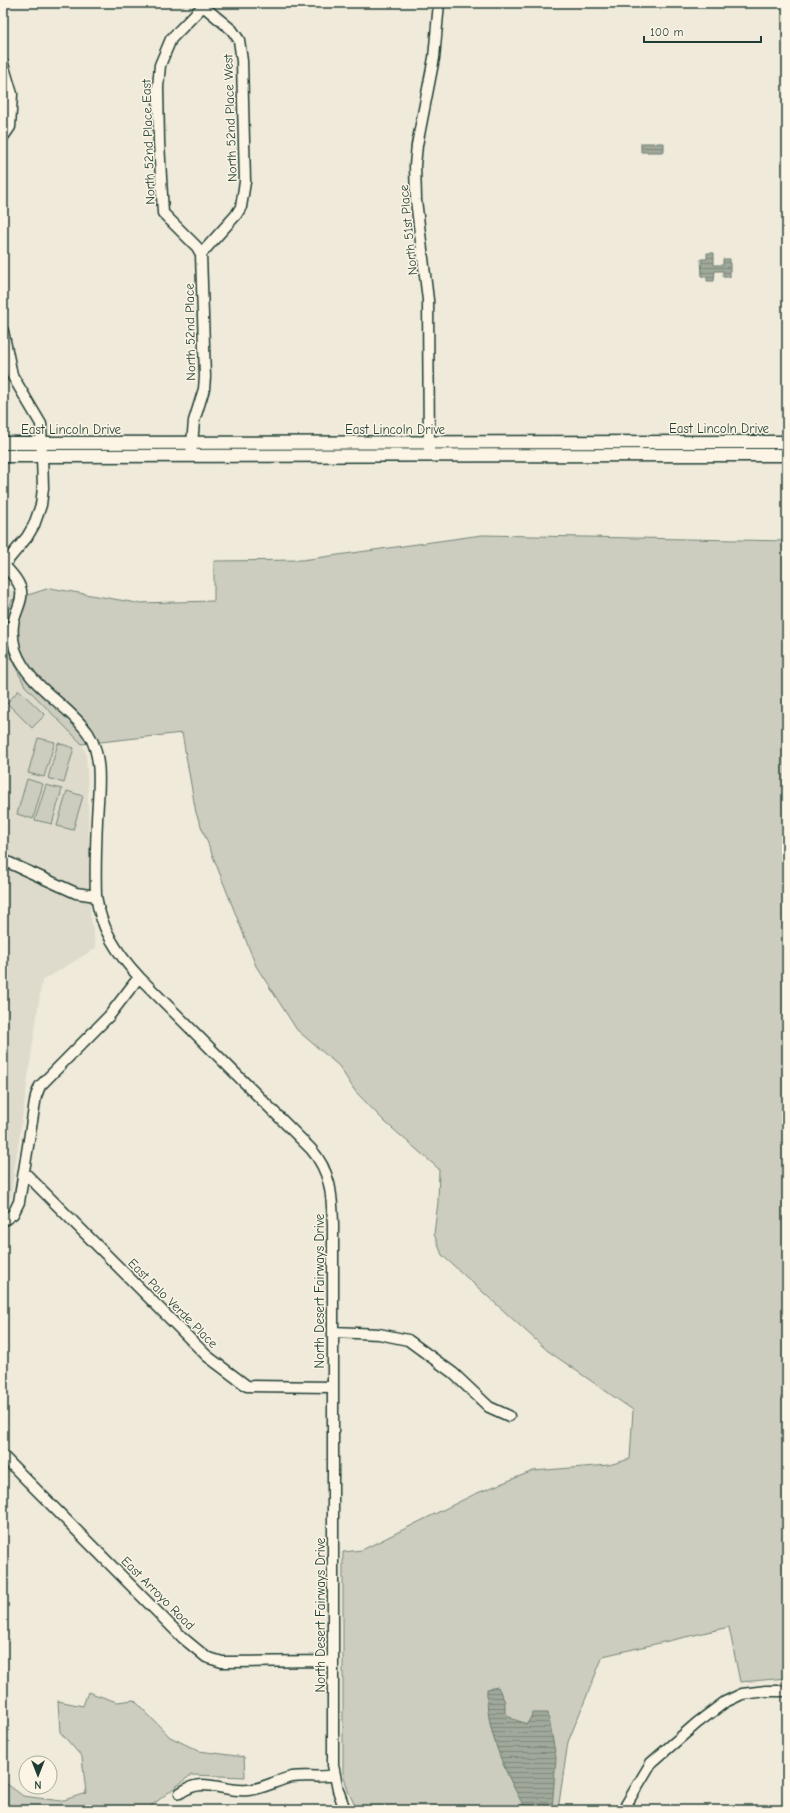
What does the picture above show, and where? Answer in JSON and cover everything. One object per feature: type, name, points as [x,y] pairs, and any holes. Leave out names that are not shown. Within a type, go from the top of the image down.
[{"type":"main road","name":"East Lincoln Drive","points":[[3,443],[787,442]]},
{"type":"main road","name":"East Lincoln Drive","points":[[3,456],[787,455]]},
{"type":"street","name":"North 51st Place","points":[[429,456],[428,300],[416,200],[415,165],[417,145],[434,58],[439,3]]},
{"type":"street","name":"North 52nd Place East","points":[[201,254],[197,247],[163,213],[158,87],[160,65],[171,39],[203,4]]},
{"type":"street","name":"North 52nd Place West","points":[[201,254],[236,215],[241,207],[245,182],[242,61],[239,40],[232,30],[203,4]]},
{"type":"street","points":[[3,64],[12,94],[10,127],[3,136]]},
{"type":"street","name":"North 52nd Place","points":[[191,456],[194,421],[204,389],[206,377],[201,254]]},
{"type":"street","name":"North Desert Fairways Drive","points":[[3,331],[12,375],[41,424],[42,443],[41,499],[34,525],[27,537],[3,565],[17,580],[21,590],[20,600],[13,624],[14,644],[19,660],[30,676],[82,726],[89,735],[95,749],[98,771],[96,896],[99,912],[119,954],[311,1149],[324,1168],[332,1194],[333,1732],[335,1775],[345,1810]]},
{"type":"street","points":[[3,860],[76,893],[96,896]]},
{"type":"street","points":[[3,1221],[13,1214],[19,1202],[36,1096],[40,1086],[109,1016],[139,976]]},
{"type":"street","name":"East Palo Verde Place","points":[[24,1172],[207,1356],[247,1386],[332,1387]]},
{"type":"street","points":[[333,1332],[380,1334],[408,1340],[453,1373],[489,1407],[509,1416]]},
{"type":"street","name":"East Arroyo Road","points":[[3,1456],[183,1638],[206,1657],[222,1662],[333,1661]]},
{"type":"street","points":[[623,1810],[651,1763],[719,1706],[742,1694],[766,1691],[787,1691]]},
{"type":"street","points":[[180,1793],[187,1788],[204,1784],[244,1790],[265,1786],[293,1777],[325,1777],[335,1775]]},
{"type":"shaded area","points":[[641,143],[664,143],[664,152],[641,152]]},
{"type":"shaded area","points":[[707,253],[714,253],[714,265],[723,265],[723,259],[730,259],[730,277],[723,277],[723,271],[715,271],[714,281],[707,281],[707,277],[702,277],[701,259],[707,259]]},
{"type":"shaded area","points":[[482,535],[787,541],[787,1678],[740,1682],[729,1627],[603,1656],[568,1742],[558,1810],[357,1810],[348,1791],[343,1773],[343,1552],[362,1550],[475,1494],[533,1471],[609,1465],[630,1459],[633,1410],[548,1351],[442,1255],[434,1234],[438,1202],[439,1169],[385,1122],[355,1091],[339,1066],[297,1030],[256,966],[196,813],[182,733],[82,744],[25,686],[8,650],[6,617],[12,600],[50,588],[137,603],[214,601],[214,561],[302,560]]},
{"type":"shaded area","points":[[3,580],[14,595],[6,617],[8,650],[59,720],[82,744],[86,753],[90,913],[96,948],[42,981],[10,1202],[3,1205]]},
{"type":"shaded area","points":[[19,690],[45,715],[32,728],[7,703]]},
{"type":"shaded area","points":[[38,738],[55,742],[44,777],[28,773]]},
{"type":"shaded area","points":[[58,743],[74,748],[64,783],[48,778]]},
{"type":"shaded area","points":[[27,779],[43,784],[33,819],[17,814]]},
{"type":"shaded area","points":[[46,785],[62,789],[52,824],[35,820]]},
{"type":"shaded area","points":[[67,791],[83,796],[73,830],[57,826]]},
{"type":"shaded area","points":[[498,1687],[505,1702],[505,1713],[513,1719],[527,1724],[533,1713],[548,1713],[556,1758],[552,1810],[526,1810],[504,1767],[493,1736],[487,1705],[487,1689]]},
{"type":"shaded area","points":[[88,1692],[117,1702],[134,1700],[170,1737],[199,1751],[244,1757],[245,1777],[191,1775],[151,1806],[163,1810],[3,1810],[3,1781],[18,1792],[18,1795],[23,1796],[61,1801],[86,1793],[82,1757],[60,1732],[58,1701],[83,1706]]}]
